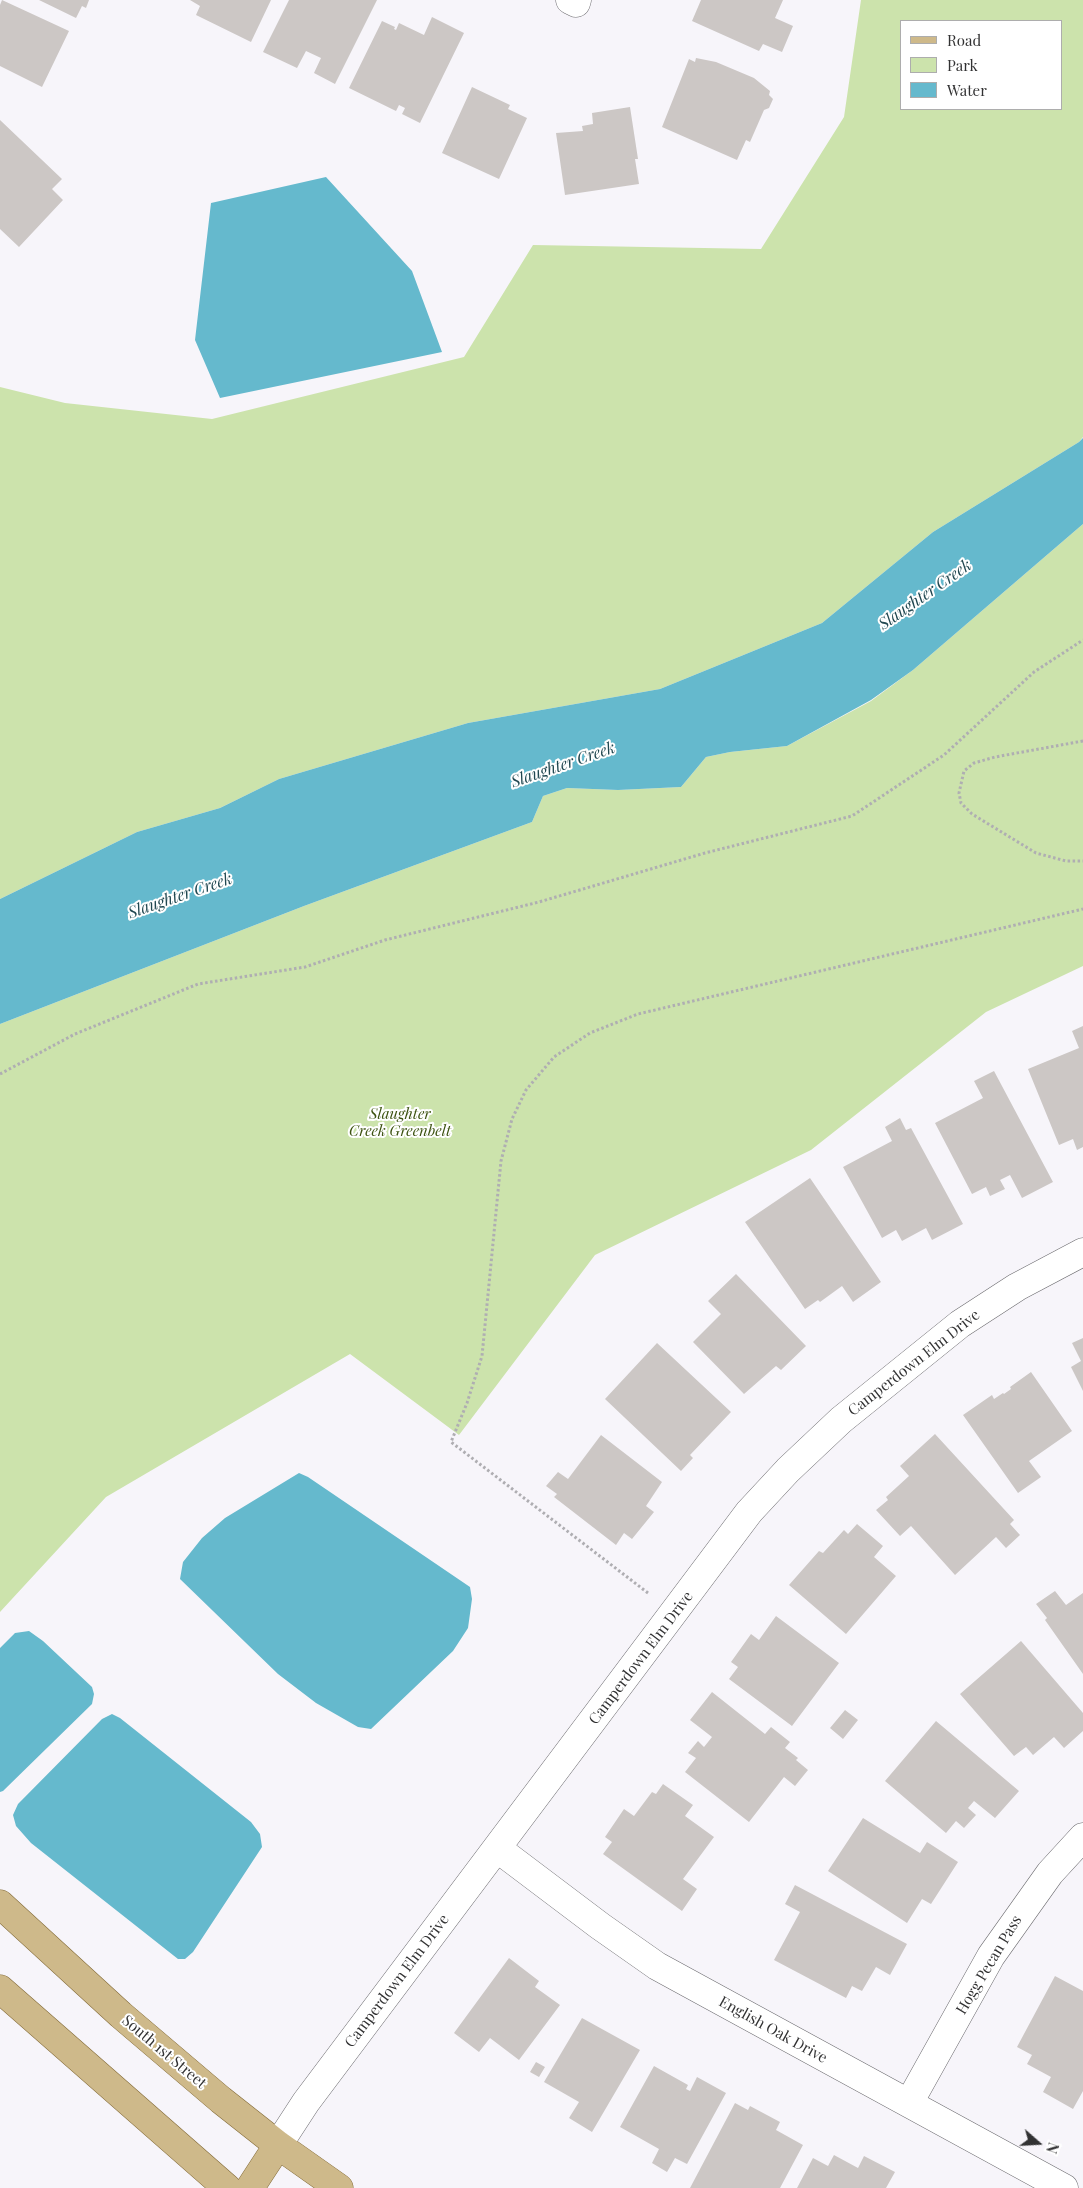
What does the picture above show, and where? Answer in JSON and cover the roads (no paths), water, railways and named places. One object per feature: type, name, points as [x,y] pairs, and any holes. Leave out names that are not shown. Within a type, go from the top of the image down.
[{"type":"main road","name":"South 1st Street","points":[[0,1904],[121,2015],[221,2100],[278,2145],[339,2188]]},
{"type":"main road","points":[[0,1989],[227,2188]]},
{"type":"main road","points":[[250,2188],[278,2145]]},
{"type":"street","name":"Camperdown Elm Drive","points":[[278,2145],[312,2094],[749,1512],[788,1470],[848,1414],[960,1324],[1017,1287],[1083,1252]]},
{"type":"street","name":"Hogg Pecan Pass","points":[[909,2103],[991,1956],[1050,1873],[1083,1837]]},
{"type":"street","name":"English Oak Drive","points":[[498,1848],[600,1926],[657,1966],[1064,2188]]},
{"type":"water","points":[[326,177],[412,271],[442,352],[220,398],[195,340],[211,203]]},
{"type":"water","name":"Slaughter Creek","points":[[1083,438],[1083,524],[913,670],[871,700],[787,746],[730,752],[706,757],[681,787],[618,790],[567,788],[543,796],[532,822],[304,906],[0,1024],[0,899],[137,832],[220,808],[279,779],[468,723],[660,689],[822,623],[933,532]]},
{"type":"water","points":[[299,1473],[308,1477],[470,1587],[472,1599],[468,1628],[453,1651],[371,1729],[358,1727],[316,1703],[278,1674],[180,1579],[183,1562],[202,1538],[225,1518]]},
{"type":"water","points":[[29,1631],[43,1641],[92,1687],[94,1694],[92,1704],[0,1792],[0,1648],[15,1633]]},
{"type":"water","points":[[112,1714],[120,1718],[251,1822],[260,1834],[262,1847],[193,1952],[185,1959],[178,1959],[31,1843],[16,1826],[13,1815],[18,1804],[102,1719]]},
{"type":"park label","name":"Slaughter Creek Greenbelt","points":[[400,1122]]}]
